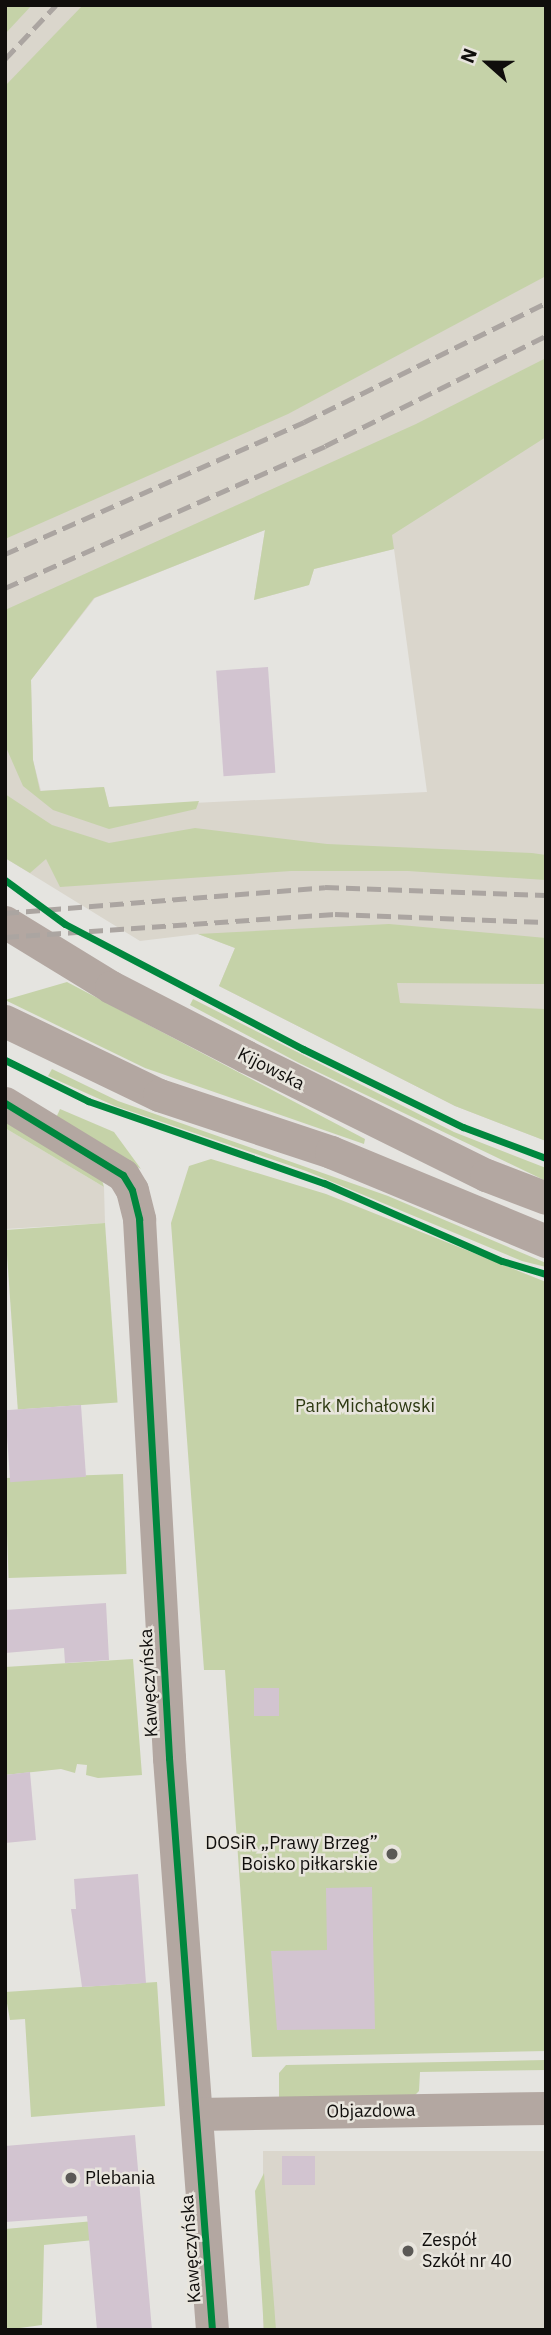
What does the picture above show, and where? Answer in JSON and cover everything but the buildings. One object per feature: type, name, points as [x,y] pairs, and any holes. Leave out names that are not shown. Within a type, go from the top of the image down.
[{"type":"street","name":"Kijowska","points":[[5,922],[111,987],[233,1050],[486,1174],[546,1198]]},
{"type":"street","points":[[5,1021],[159,1095],[331,1152],[546,1241]]},
{"type":"street","name":"Kawęczyńska","points":[[5,1103],[123,1175],[132,1190],[139,1219],[169,1758],[212,2330]]},
{"type":"street","name":"Objazdowa","points":[[197,2114],[546,2108]]},
{"type":"shaded area","points":[[5,5],[546,5],[546,1141],[455,1106],[219,986],[235,948],[198,934],[140,941],[5,858]],"holes":[[[265,530],[254,600],[309,585],[314,569],[394,549],[427,792],[109,807],[104,787],[41,791],[33,760],[31,680],[95,598]]]},
{"type":"shaded area","points":[[5,1128],[104,1187],[105,1223],[5,1229]]},
{"type":"shaded area","name":"Zespół Szkół nr 40","points":[[263,2151],[546,2151],[546,2330],[263,2330]]},
{"type":"green space","points":[[5,5],[32,5],[5,34]]},
{"type":"green space","points":[[83,5],[546,5],[546,276],[288,414],[5,539],[5,86]]},
{"type":"green space","points":[[546,358],[546,437],[392,535],[394,549],[314,569],[309,585],[254,600],[265,530],[94,598],[31,680],[33,760],[40,791],[104,787],[109,807],[199,801],[196,809],[109,829],[53,810],[23,786],[5,745],[5,610],[416,424]]},
{"type":"green space","points":[[5,794],[52,825],[109,843],[195,828],[327,844],[532,853],[546,855],[546,880],[408,871],[291,871],[60,887],[46,859],[30,873],[5,858]]},
{"type":"green space","points":[[389,924],[546,938],[546,984],[397,983],[400,1003],[546,1009],[546,1141],[455,1106],[219,986],[235,948],[198,934]]},
{"type":"green space","points":[[67,982],[365,1139],[364,1144],[145,1068],[5,1000]]},
{"type":"green space","points":[[193,999],[454,1132],[546,1168],[546,1181],[299,1063],[190,1005]]},
{"type":"green space","points":[[52,1069],[118,1101],[388,1196],[546,1263],[546,1267],[522,1261],[306,1171],[115,1106],[48,1076]]},
{"type":"green space","points":[[60,1109],[114,1132],[141,1169],[56,1118]]},
{"type":"green space","points":[[5,1120],[102,1180],[104,1187],[5,1128]]},
{"type":"green space","name":"Park Michałowski","points":[[211,1159],[326,1194],[546,1282],[546,2051],[252,2057],[225,1670],[204,1670],[171,1223],[189,1166]]},
{"type":"green space","points":[[105,1223],[118,1403],[18,1410],[5,1230]]},
{"type":"green space","points":[[123,1474],[126,1574],[9,1578],[5,1478]]},
{"type":"green space","points":[[133,1659],[142,1775],[98,1778],[86,1775],[87,1765],[77,1764],[75,1773],[61,1769],[5,1775],[5,1667]]},
{"type":"green space","points":[[157,1982],[165,2106],[31,2117],[25,2019],[10,2020],[5,1992]]},
{"type":"green space","points":[[546,2060],[546,2070],[420,2072],[419,2091],[413,2097],[279,2099],[279,2073],[286,2065]]},
{"type":"green space","points":[[264,2173],[276,2330],[264,2330],[255,2191]]},
{"type":"green space","points":[[94,2221],[94,2240],[44,2245],[42,2325],[5,2330],[5,2229]]},
{"type":"railway","points":[[5,59],[56,5]]},
{"type":"railway","points":[[5,554],[304,422],[546,303]]},
{"type":"railway","points":[[5,588],[325,446],[546,336]]},
{"type":"railway","points":[[5,913],[325,887],[546,895]]},
{"type":"railway","points":[[5,937],[335,914],[546,922]]},
{"type":"cycle path","points":[[5,880],[65,924],[303,1049],[463,1127],[546,1158]]},
{"type":"cycle path","points":[[5,1060],[88,1101],[324,1183],[502,1261],[546,1274]]},
{"type":"cycle path","points":[[5,1103],[123,1175],[132,1190],[139,1219],[169,1758],[212,2330]]},
{"type":"place","name":"DOSiR „Prawy Brzeg” Boisko piłkarskie","points":[[392,1854]]},
{"type":"place","name":"Plebania","points":[[71,2178]]},
{"type":"place","name":"Zespół Szkół nr 40","points":[[408,2251]]}]
